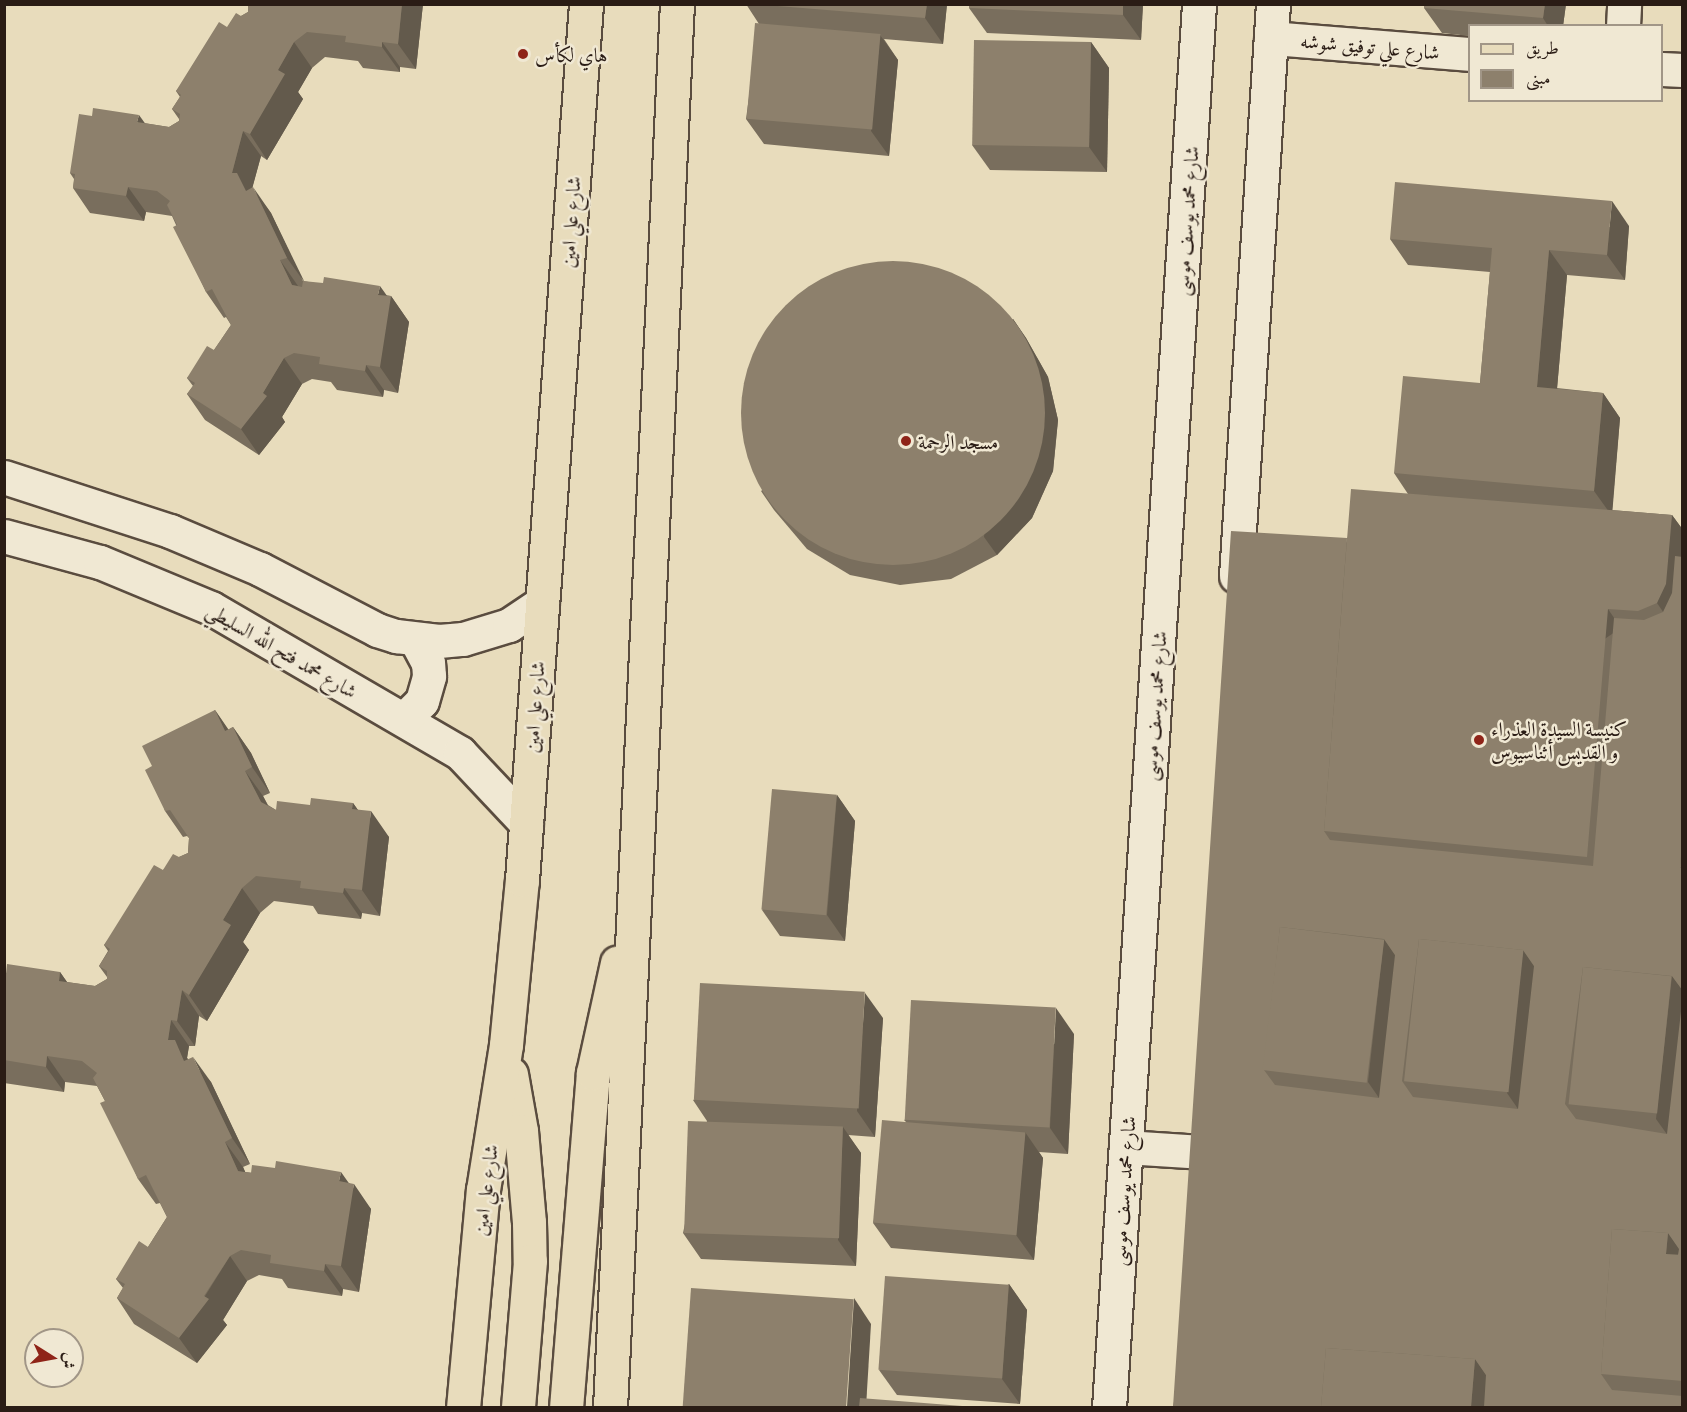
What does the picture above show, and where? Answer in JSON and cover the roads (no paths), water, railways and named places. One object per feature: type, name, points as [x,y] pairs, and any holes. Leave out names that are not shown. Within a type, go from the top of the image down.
[{"type":"main road","name":"شارع علي امين","points":[[463,1407],[483,1190],[506,1045],[526,823],[586,4]]},
{"type":"main road","points":[[610,1407],[677,4]]},
{"type":"main road","points":[[566,1407],[593,1073],[634,898]]},
{"type":"main road","points":[[506,1045],[521,1131],[529,1222],[530,1261],[518,1407]]},
{"type":"street","name":"شارع محمد يوسف موسى","points":[[1109,1407],[1199,4]]},
{"type":"street","points":[[1233,612],[1273,4]]},
{"type":"street","points":[[1623,24],[1624,4]]},
{"type":"street","name":"شارع علي توفيق شوشه","points":[[1270,38],[1468,54]]},
{"type":"street","points":[[1663,69],[1683,70]]},
{"type":"street","points":[[4,477],[170,531],[260,569],[377,630],[415,639],[455,639],[487,633],[509,625],[542,603]]},
{"type":"street","name":"شارع محمد فتح الله السليطي","points":[[4,536],[100,562],[211,608],[459,753],[526,823]]},
{"type":"street","points":[[404,719],[422,701],[429,676],[428,663],[415,639]]},
{"type":"street","points":[[1197,1187],[1202,1117]]},
{"type":"street","points":[[1126,1147],[1269,1157]]},
{"type":"place","name":"هاي لكأس","points":[[523,54]]},
{"type":"place","name":"مسجد الرحمة","points":[[906,441]]},
{"type":"place","name":"كنيسة السيدة العذراء و القديس أثناسيوس","points":[[1479,740]]}]
